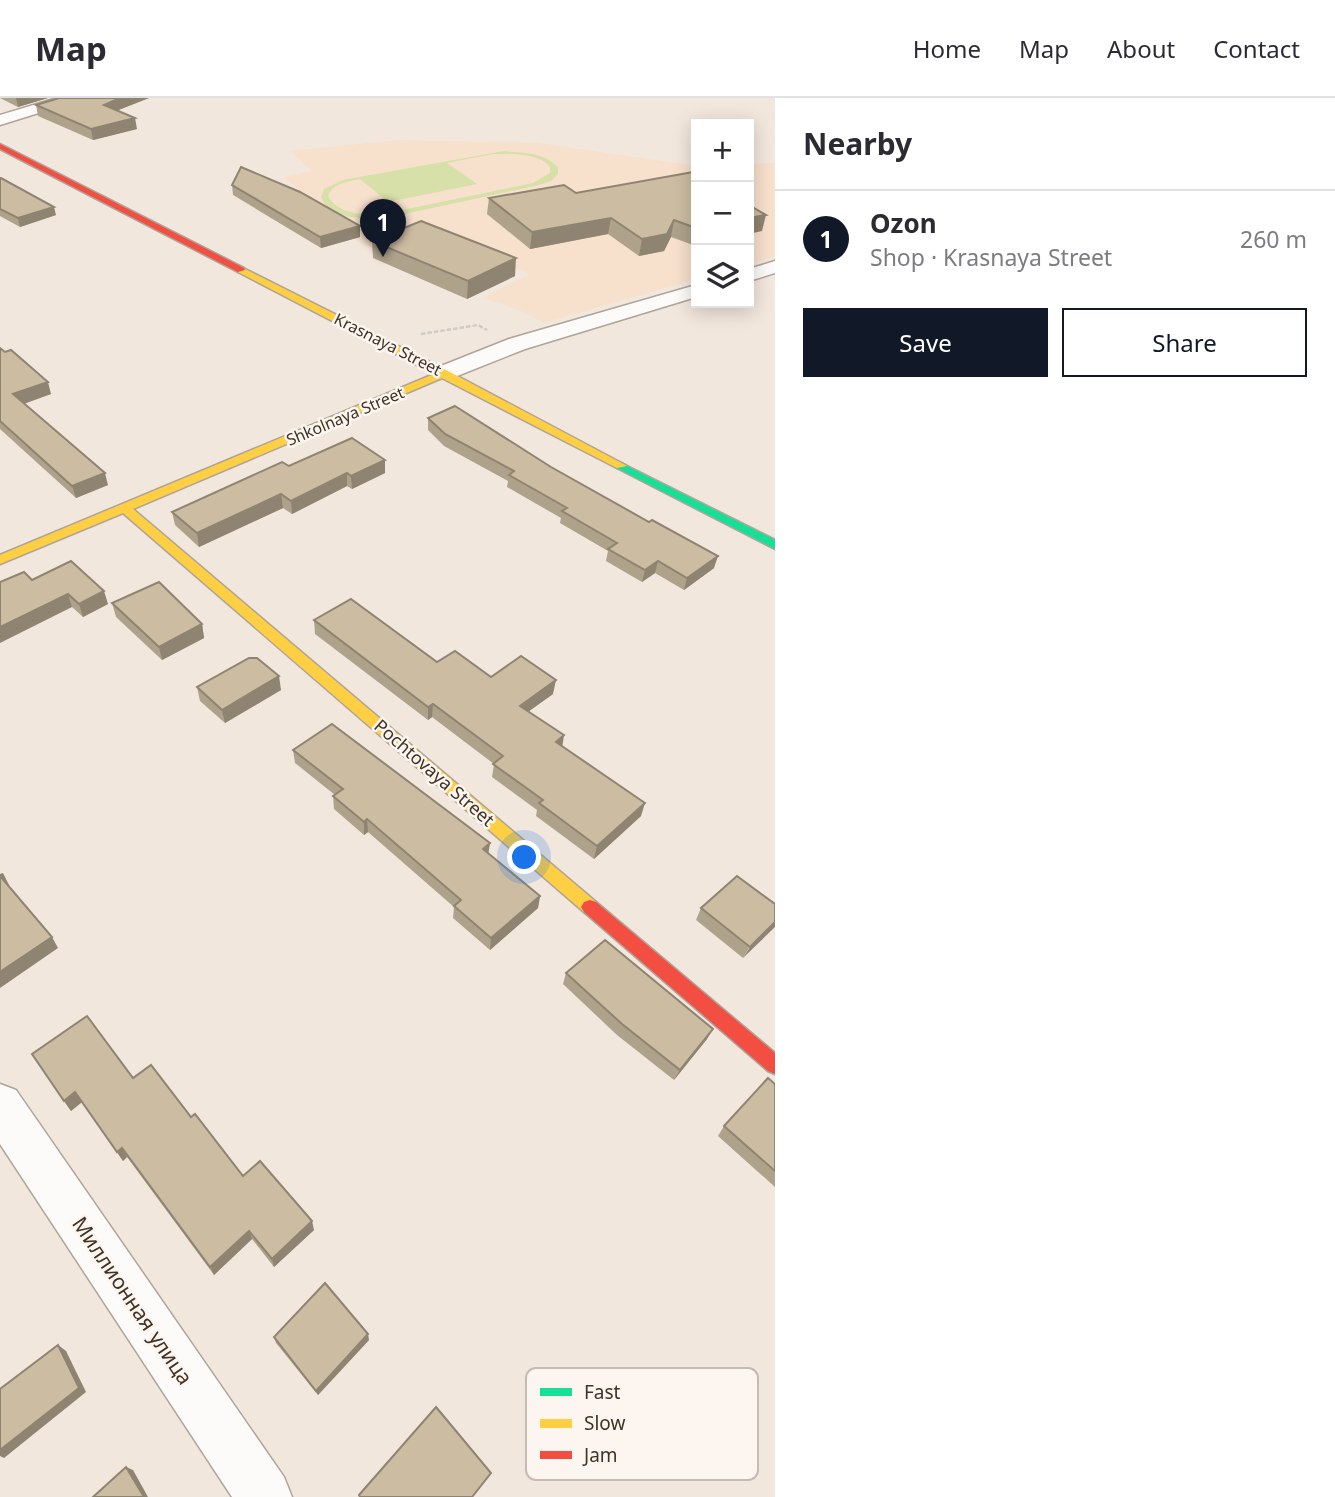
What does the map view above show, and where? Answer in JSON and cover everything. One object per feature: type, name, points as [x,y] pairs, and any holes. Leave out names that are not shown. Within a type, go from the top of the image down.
[{"type":"main road","name":"Krasnaya Street","points":[[0,146],[775,545]]},
{"type":"main road","name":"Shkolnaya Street","points":[[3,553],[126,509],[444,373]]},
{"type":"main road","name":"Pochtovaya Street","points":[[126,509],[775,1065]]},
{"type":"street","points":[[0,121],[72,98]]},
{"type":"street","points":[[754,273],[775,267]]},
{"type":"street","name":"Shkolnaya Street","points":[[444,373],[517,344],[691,292]]},
{"type":"street","name":"Миллионная улица","points":[[0,1105],[264,1497]]},
{"type":"shaded area","points":[[399,140],[539,143],[691,165],[691,280],[544,323],[520,310],[483,298],[530,274],[428,232],[381,252],[357,241],[284,177],[312,171],[290,151]]},
{"type":"shaded area","points":[[775,163],[775,257],[754,263],[754,182],[754,164]]},
{"type":"green space","points":[[504,151],[540,156],[558,167],[558,174],[551,181],[539,185],[386,218],[349,216],[326,205],[321,197],[324,189],[343,180]],"holes":[[[493,154],[523,155],[538,159],[550,167],[550,173],[533,183],[383,214],[360,214],[345,210],[338,207],[328,196],[337,186],[360,179],[388,202],[477,184],[447,163]]]},
{"type":"building","points":[[59,98],[120,98],[104,105],[135,118],[91,129],[36,105]]},
{"type":"building","points":[[241,167],[300,192],[360,226],[320,237],[232,185]]},
{"type":"building","points":[[691,172],[691,226],[674,220],[667,234],[642,239],[611,218],[532,232],[489,198],[564,185],[576,193]]},
{"type":"building","points":[[0,178],[54,207],[18,218],[0,209]]},
{"type":"building","points":[[754,208],[766,215],[754,217]]},
{"type":"building","points":[[421,221],[516,258],[468,281],[372,241]]},
{"type":"building","points":[[0,348],[5,352],[11,350],[48,382],[13,394],[105,473],[72,486],[0,421]]},
{"type":"building","points":[[455,406],[551,467],[649,522],[652,520],[718,556],[687,578],[658,561],[645,570],[608,549],[617,543],[562,511],[567,508],[509,475],[514,471],[445,434],[428,418]]},
{"type":"building","points":[[352,438],[385,460],[351,476],[347,473],[291,501],[281,494],[197,533],[172,512],[282,462],[289,466]]},
{"type":"building","points":[[71,561],[104,591],[79,604],[68,594],[0,627],[0,582],[24,572],[32,580]]},
{"type":"building","points":[[159,582],[202,624],[159,647],[112,603]]},
{"type":"building","points":[[351,599],[437,662],[455,651],[491,677],[521,656],[556,680],[520,706],[564,735],[556,742],[645,803],[597,846],[539,803],[543,800],[493,764],[503,756],[433,704],[428,707],[314,620]]},
{"type":"building","points":[[249,658],[257,658],[279,676],[222,710],[197,687]]},
{"type":"building","points":[[332,724],[490,843],[483,849],[540,896],[491,938],[454,906],[461,900],[367,819],[364,822],[333,796],[343,789],[293,750]]},
{"type":"building","points":[[0,876],[52,937],[0,972]]},
{"type":"building","points":[[737,876],[775,904],[775,922],[750,947],[701,908]]},
{"type":"building","points":[[605,940],[713,1029],[680,1070],[622,1024],[566,973]]},
{"type":"building","points":[[87,1016],[133,1078],[151,1065],[191,1117],[195,1114],[243,1176],[260,1161],[312,1221],[272,1259],[249,1231],[210,1267],[122,1148],[117,1152],[75,1092],[64,1101],[32,1054]]},
{"type":"building","points":[[768,1078],[775,1084],[775,1171],[724,1126]]},
{"type":"building","points":[[325,1283],[368,1334],[316,1391],[274,1337]]},
{"type":"building","points":[[58,1345],[79,1388],[0,1450],[0,1389]]},
{"type":"building","points":[[436,1407],[491,1473],[472,1497],[360,1497],[359,1495]]},
{"type":"building","points":[[126,1467],[144,1497],[93,1497]]},
{"type":"traffic: fast","points":[[621,466],[775,545]]},
{"type":"traffic: slow","points":[[241,270],[621,466]]},
{"type":"traffic: slow","points":[[0,560],[444,373]]},
{"type":"traffic: slow","points":[[126,509],[590,907]]},
{"type":"traffic: jam","points":[[0,146],[241,270]]},
{"type":"traffic: jam","points":[[590,907],[775,1065]]},
{"type":"place","name":"Ozon","points":[[383,257]]}]
